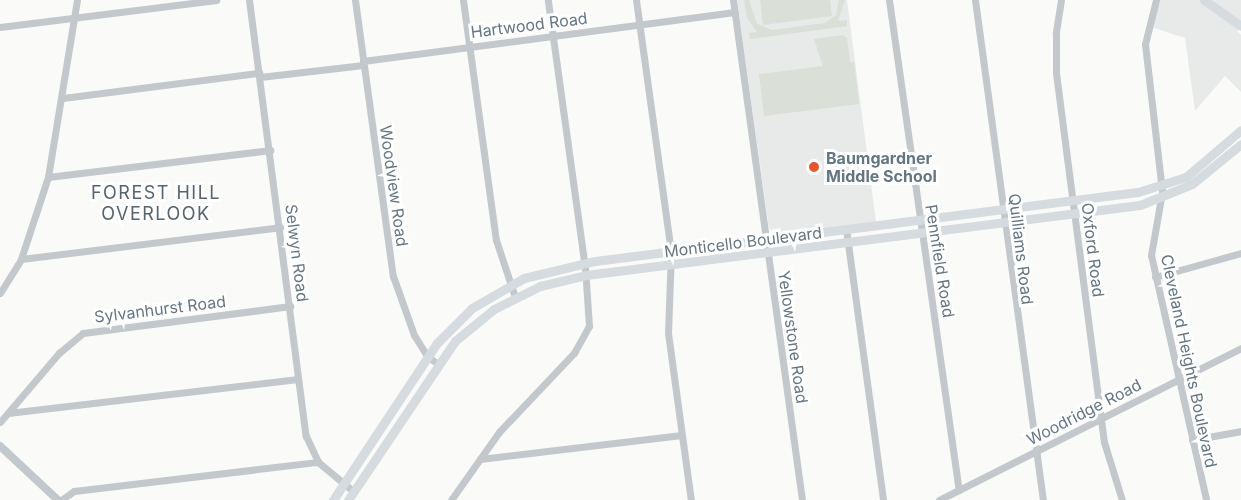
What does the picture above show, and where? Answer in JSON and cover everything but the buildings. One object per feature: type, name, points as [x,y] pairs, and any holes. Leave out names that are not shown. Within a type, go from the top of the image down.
[{"type":"main road","points":[[1204,0],[1241,26]]},
{"type":"main road","name":"Monticello Boulevard","points":[[333,500],[427,356],[472,308],[509,286],[543,271],[671,257],[766,239],[1073,200],[1162,192],[1192,173],[1241,130]]},
{"type":"main road","name":"Monticello Boulevard","points":[[671,257],[768,252],[1075,213],[1162,192],[1202,178],[1241,144]]},
{"type":"main road","name":"Monticello Boulevard","points":[[348,500],[438,364],[472,325],[515,297],[585,268]]},
{"type":"street","points":[[0,293],[21,259],[48,177],[63,98],[77,0]]},
{"type":"street","points":[[0,27],[161,3],[216,0]]},
{"type":"street","name":"Selwyn Road","points":[[249,0],[306,436],[318,462],[353,491]]},
{"type":"street","name":"Woodview Road","points":[[355,0],[393,276],[406,317],[427,356],[438,364]]},
{"type":"street","points":[[463,0],[496,240],[509,286],[515,297]]},
{"type":"street","points":[[451,500],[524,402],[584,339],[591,317],[548,0]]},
{"type":"street","points":[[636,0],[671,257],[667,326],[691,500]]},
{"type":"street","name":"Yellowstone Road","points":[[733,0],[802,500]]},
{"type":"street","name":"Pennfield Road","points":[[889,0],[919,220],[924,232],[959,490]]},
{"type":"street","name":"Quilliams Road","points":[[975,0],[1034,453],[1043,500]]},
{"type":"street","name":"Oxford Road","points":[[1061,0],[1056,66],[1101,418],[1109,466],[1122,500]]},
{"type":"street","name":"Cleveland Heights Boulevard","points":[[1156,0],[1145,51],[1162,192],[1151,246],[1155,277],[1206,500]]},
{"type":"street","name":"Hartwood Road","points":[[63,98],[363,63],[470,46],[735,12]]},
{"type":"street","points":[[48,177],[270,150]]},
{"type":"street","points":[[21,259],[280,227]]},
{"type":"street","points":[[846,229],[883,500]]},
{"type":"street","points":[[1155,277],[1241,253]]},
{"type":"street","name":"Sylvanhurst Road","points":[[0,422],[59,353],[83,333],[290,306]]},
{"type":"street","name":"Woodridge Road","points":[[939,500],[1241,348]]},
{"type":"street","points":[[8,413],[298,379]]},
{"type":"street","points":[[1192,440],[1241,431]]},
{"type":"street","points":[[480,459],[682,435]]},
{"type":"street","points":[[0,446],[60,500],[74,491],[318,462]]},
{"type":"shaded area","name":"Baumgardner Middle School","points":[[737,0],[847,0],[876,222],[776,234],[769,228]]},
{"type":"shaded area","points":[[744,0],[749,0],[757,24],[772,30],[825,23],[836,15],[839,0],[845,0],[838,21],[847,20],[847,26],[750,39],[749,33],[757,32],[747,18]]},
{"type":"shaded area","points":[[760,0],[830,0],[832,16],[763,25]]},
{"type":"shaded area","points":[[1160,0],[1241,0],[1241,27],[1237,31],[1241,35],[1241,92],[1225,76],[1195,111],[1185,38],[1151,27]]},
{"type":"shaded area","points":[[843,35],[847,38],[850,62],[854,62],[859,104],[764,116],[759,74],[823,66],[814,39]]},
{"type":"place","name":"Baumgardner Middle School","points":[[814,167]]},
{"type":"district","name":"FOREST HILL OVERLOOK","points":[[156,204]]}]
